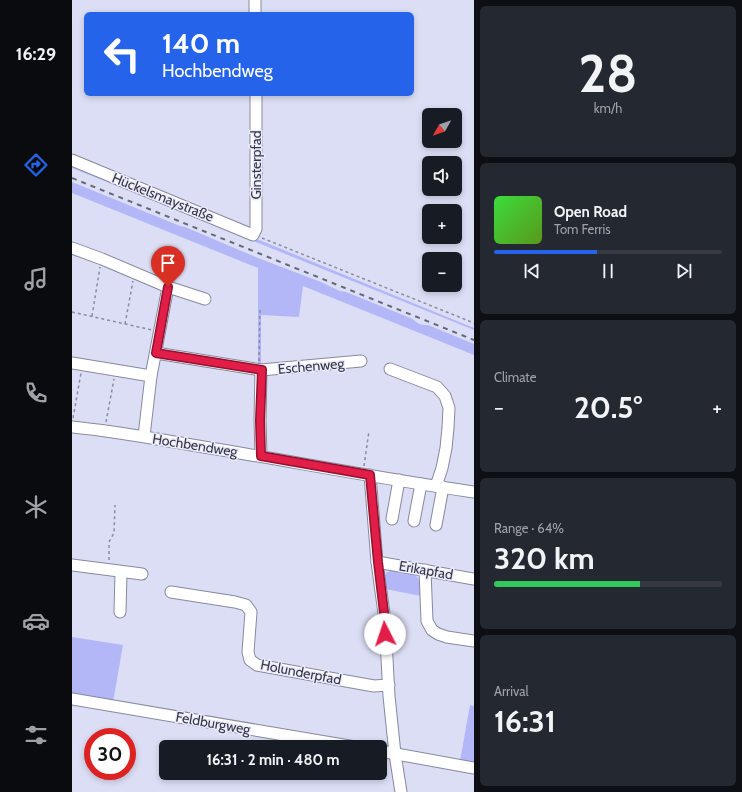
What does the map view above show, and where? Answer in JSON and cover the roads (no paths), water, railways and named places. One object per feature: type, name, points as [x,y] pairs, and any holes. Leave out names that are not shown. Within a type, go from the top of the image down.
[{"type":"street","points":[[255,0],[255,12]]},
{"type":"street","name":"Ginsterpfad","points":[[253,235],[256,229],[256,96]]},
{"type":"street","name":"Hückelsmaystraße","points":[[72,160],[253,235]]},
{"type":"street","points":[[72,248],[168,287],[205,299]]},
{"type":"street","points":[[144,436],[151,376],[168,287]]},
{"type":"street","name":"Eschenweg","points":[[156,353],[262,370],[361,361]]},
{"type":"street","points":[[77,364],[151,376]]},
{"type":"street","points":[[390,369],[437,387],[444,396],[449,408],[446,448],[439,487],[436,525]]},
{"type":"street","name":"Eschenweg","points":[[261,456],[260,420],[262,370]]},
{"type":"street","name":"Hochbendweg","points":[[72,426],[144,436],[474,492]]},
{"type":"street","points":[[366,474],[385,621],[395,754],[401,792]]},
{"type":"street","points":[[392,518],[399,480]]},
{"type":"street","points":[[414,522],[421,484]]},
{"type":"street","name":"Erikapfad","points":[[378,562],[474,579]]},
{"type":"street","points":[[72,565],[142,574]]},
{"type":"street","points":[[425,570],[427,621],[432,630],[447,637],[474,641]]},
{"type":"street","points":[[120,612],[121,572]]},
{"type":"street","name":"Holunderpfad","points":[[171,592],[246,605],[251,612],[248,652],[250,660],[257,665],[389,689]]},
{"type":"street","name":"Feldburgweg","points":[[72,699],[314,740]]},
{"type":"street","points":[[387,752],[474,768]]},
{"type":"railway","points":[[72,178],[474,340]]}]
